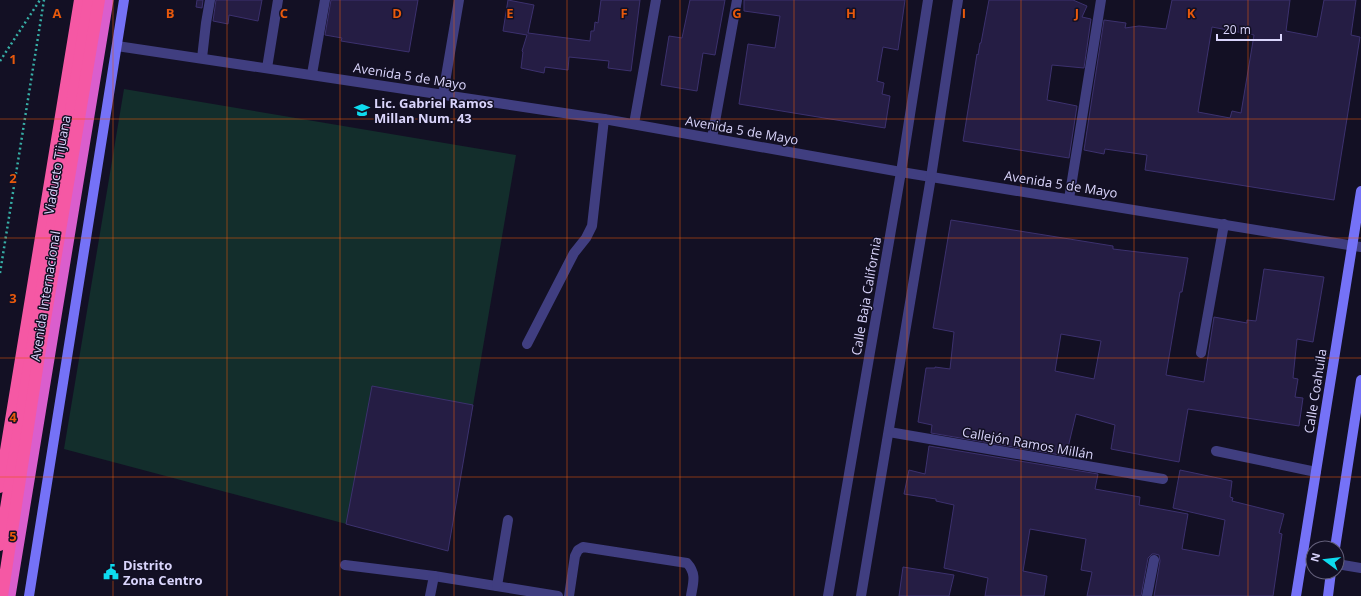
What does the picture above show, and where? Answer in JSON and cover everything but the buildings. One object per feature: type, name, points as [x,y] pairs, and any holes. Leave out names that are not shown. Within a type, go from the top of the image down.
[{"type":"highway","name":"Avenida Internacional","points":[[0,487],[80,0]]},
{"type":"highway","name":"Viaducto Tijuana","points":[[0,545],[89,0]]},
{"type":"highway","name":"Viaducto Tijuana","points":[[2,596],[40,349],[99,0]]},
{"type":"highway","name":"Avenida Internacional","points":[[10,596],[108,0]]},
{"type":"main road","points":[[29,596],[124,0]]},
{"type":"main road","name":"Calle Coahuila","points":[[1296,596],[1316,472],[1357,246],[1361,191]]},
{"type":"main road","points":[[1336,540],[1361,380]]},
{"type":"main road","points":[[1328,596],[1330,580]]},
{"type":"street","points":[[202,58],[210,0]]},
{"type":"street","points":[[267,68],[278,0]]},
{"type":"street","points":[[312,74],[325,0]]},
{"type":"street","points":[[443,94],[459,0]]},
{"type":"street","points":[[634,124],[656,0]]},
{"type":"street","points":[[712,138],[737,0]]},
{"type":"street","name":"Calle Baja California","points":[[828,596],[928,0]]},
{"type":"street","points":[[861,596],[931,177],[958,0]]},
{"type":"street","points":[[1069,199],[1101,0]]},
{"type":"street","name":"Avenida 5 de Mayo","points":[[117,46],[604,118],[900,172],[1357,246]]},
{"type":"street","points":[[527,344],[574,253],[586,238],[592,226],[604,118]]},
{"type":"street","points":[[1200,353],[1224,224]]},
{"type":"street","name":"Callejón Ramos Millán","points":[[888,432],[1164,479]]},
{"type":"street","points":[[1216,451],[1316,472]]},
{"type":"street","points":[[497,586],[508,520]]},
{"type":"street","points":[[570,596],[575,556],[578,550],[583,546],[687,563],[692,568],[694,576],[691,596]]},
{"type":"street","points":[[1147,596],[1154,560]]},
{"type":"street","points":[[345,565],[434,576],[558,596]]},
{"type":"street","points":[[1345,565],[1361,568]]},
{"type":"street","points":[[430,596],[434,576]]},
{"type":"path","points":[[0,61],[40,0]]},
{"type":"path","points":[[0,273],[44,0]]},
{"type":"green space","points":[[124,89],[516,155],[448,551],[64,449]]},
{"type":"place","name":"Lic. Gabriel Ramos Millan Num. 43","points":[[362,110]]},
{"type":"place","name":"Distrito Zona Centro","points":[[111,572]]}]
